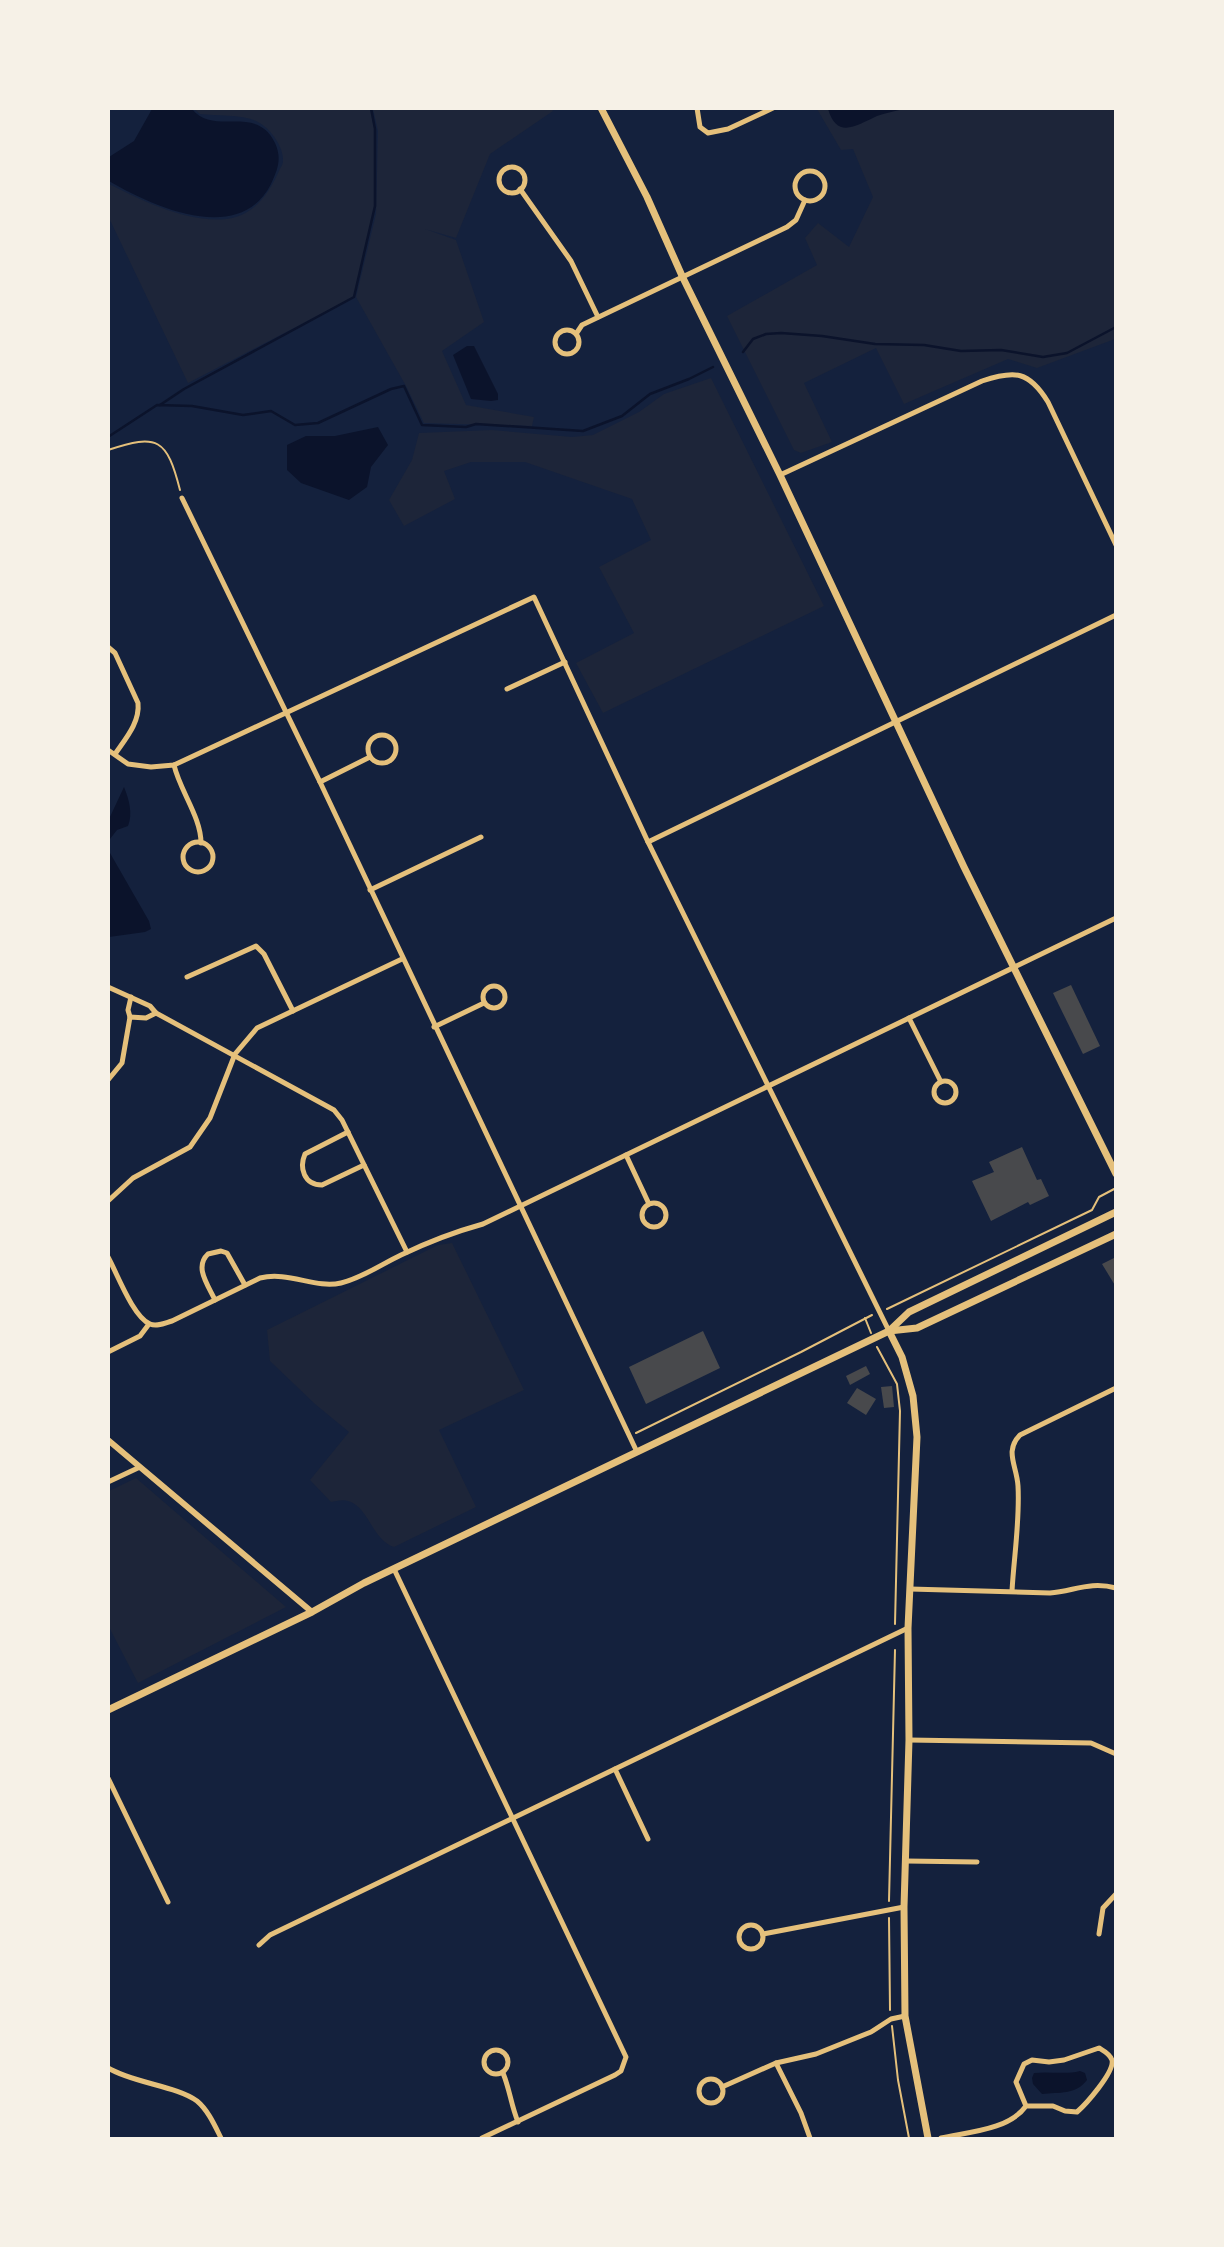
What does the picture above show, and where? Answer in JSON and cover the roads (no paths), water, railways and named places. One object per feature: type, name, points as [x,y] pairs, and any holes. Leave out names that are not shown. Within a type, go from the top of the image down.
[{"type":"main road","points":[[601,108],[647,197],[683,278],[780,475],[964,867],[1115,1174]]},
{"type":"main road","points":[[108,1710],[889,1331],[909,1312],[1115,1212]]},
{"type":"main road","points":[[889,1331],[917,1328],[1115,1234]]},
{"type":"main road","points":[[889,1331],[902,1357],[913,1396],[917,1437],[908,1628],[905,2016],[928,2138]]},
{"type":"street","points":[[697,108],[700,127],[708,133],[728,130],[773,108]]},
{"type":"street","points":[[514,167],[522,172],[525,183],[520,189],[510,192],[503,189],[500,179],[504,170],[514,167]]},
{"type":"street","points":[[806,172],[815,172],[823,178],[824,191],[814,200],[805,200],[798,193],[798,179],[806,172]]},
{"type":"street","points":[[520,189],[571,261],[598,317]]},
{"type":"street","points":[[576,334],[582,325],[787,226],[796,220],[805,200]]},
{"type":"street","points":[[565,329],[576,334],[579,341],[577,349],[570,354],[558,351],[554,344],[558,333],[565,329]]},
{"type":"street","points":[[780,475],[982,381],[1003,374],[1022,376],[1037,384],[1048,402],[1115,545]]},
{"type":"street","points":[[182,498],[320,782],[637,1452]]},
{"type":"street","points":[[108,750],[128,764],[151,767],[174,765],[534,597],[648,842],[889,1331]]},
{"type":"street","points":[[648,842],[1115,615]]},
{"type":"street","points":[[108,647],[115,653],[121,665],[138,703],[139,712],[133,727],[115,754]]},
{"type":"street","points":[[507,690],[565,662]]},
{"type":"street","points":[[374,737],[391,739],[396,747],[391,760],[378,763],[370,757],[368,745],[374,737]]},
{"type":"street","points":[[320,782],[370,757]]},
{"type":"street","points":[[174,765],[177,779],[201,833],[201,843]]},
{"type":"street","points":[[370,890],[481,837]]},
{"type":"street","points":[[201,843],[210,848],[213,860],[206,870],[193,871],[187,867],[184,853],[193,844],[201,843]]},
{"type":"street","points":[[108,1257],[139,1315],[149,1324],[158,1325],[172,1321],[260,1278],[276,1275],[338,1284],[436,1238],[483,1224],[1115,918]]},
{"type":"street","points":[[187,977],[256,946],[261,950],[293,1011]]},
{"type":"street","points":[[108,1201],[145,1170],[190,1147],[210,1118],[234,1054],[257,1028],[402,959]]},
{"type":"street","points":[[495,986],[504,992],[505,999],[500,1007],[491,1009],[484,1003],[483,996],[487,988],[495,986]]},
{"type":"street","points":[[108,987],[150,1006],[156,1013],[334,1110],[348,1132],[407,1252]]},
{"type":"street","points":[[108,1080],[122,1063],[131,998]]},
{"type":"street","points":[[435,1027],[484,1003]]},
{"type":"street","points":[[130,1017],[146,1018],[156,1013]]},
{"type":"street","points":[[909,1018],[941,1082]]},
{"type":"street","points":[[941,1082],[951,1083],[955,1088],[955,1098],[949,1102],[936,1098],[935,1087],[941,1082]]},
{"type":"street","points":[[348,1132],[304,1154],[301,1167],[303,1172],[310,1183],[322,1185],[364,1165]]},
{"type":"street","points":[[626,1154],[649,1203]]},
{"type":"street","points":[[649,1203],[660,1205],[665,1210],[665,1219],[658,1226],[650,1226],[642,1218],[642,1212],[649,1203]]},
{"type":"street","points":[[215,1300],[201,1269],[201,1263],[208,1254],[221,1251],[228,1253],[245,1285]]},
{"type":"street","points":[[108,1352],[140,1336],[149,1324]]},
{"type":"street","points":[[1012,1591],[1018,1485],[1011,1448],[1015,1440],[1020,1435],[1115,1388]]},
{"type":"street","points":[[108,1440],[312,1612]]},
{"type":"street","points":[[108,1482],[140,1467]]},
{"type":"street","points":[[394,1569],[626,2057],[624,2066],[615,2075],[482,2138]]},
{"type":"street","points":[[910,1589],[1058,1593],[1093,1584],[1115,1588]]},
{"type":"street","points":[[259,1945],[270,1935],[908,1628]]},
{"type":"street","points":[[909,1740],[1091,1743],[1115,1754]]},
{"type":"street","points":[[615,1769],[648,1839]]},
{"type":"street","points":[[108,1778],[168,1902]]},
{"type":"street","points":[[906,1861],[977,1862]]},
{"type":"street","points":[[1099,1934],[1103,1908],[1115,1894]]},
{"type":"street","points":[[763,1934],[904,1907]]},
{"type":"street","points":[[750,1925],[757,1926],[763,1934],[761,1945],[753,1949],[745,1948],[740,1940],[742,1929],[750,1925]]},
{"type":"street","points":[[722,2087],[776,2063],[816,2054],[871,2032],[891,2019],[905,2016]]},
{"type":"street","points":[[941,2138],[1013,2119],[1026,2106],[1053,2106],[1077,2112],[1086,2104],[1111,2068],[1112,2059],[1099,2048],[1064,2060],[1032,2060],[1024,2064],[1016,2082],[1026,2106]]},
{"type":"street","points":[[491,2050],[503,2051],[508,2057],[509,2065],[503,2073],[494,2074],[485,2067],[484,2059],[491,2050]]},
{"type":"street","points":[[776,2063],[801,2113],[810,2138]]},
{"type":"street","points":[[108,2068],[118,2074],[197,2101],[214,2123],[221,2138]]},
{"type":"street","points":[[503,2073],[512,2093],[510,2102],[518,2122]]},
{"type":"street","points":[[707,2080],[717,2081],[722,2087],[721,2098],[716,2102],[705,2102],[699,2096],[700,2086],[707,2080]]},
{"type":"waterway","points":[[160,405],[184,389],[354,297],[375,206],[375,129],[371,108]]},
{"type":"waterway","points":[[743,352],[753,339],[766,334],[781,333],[875,344],[924,345],[961,351],[1001,350],[1043,357],[1067,353],[1116,327]]},
{"type":"waterway","points":[[108,437],[157,405],[192,406],[243,415],[271,411],[295,425],[318,423],[391,389],[404,386],[422,425],[466,427],[476,424],[583,431],[622,416],[650,394],[713,367]]}]
